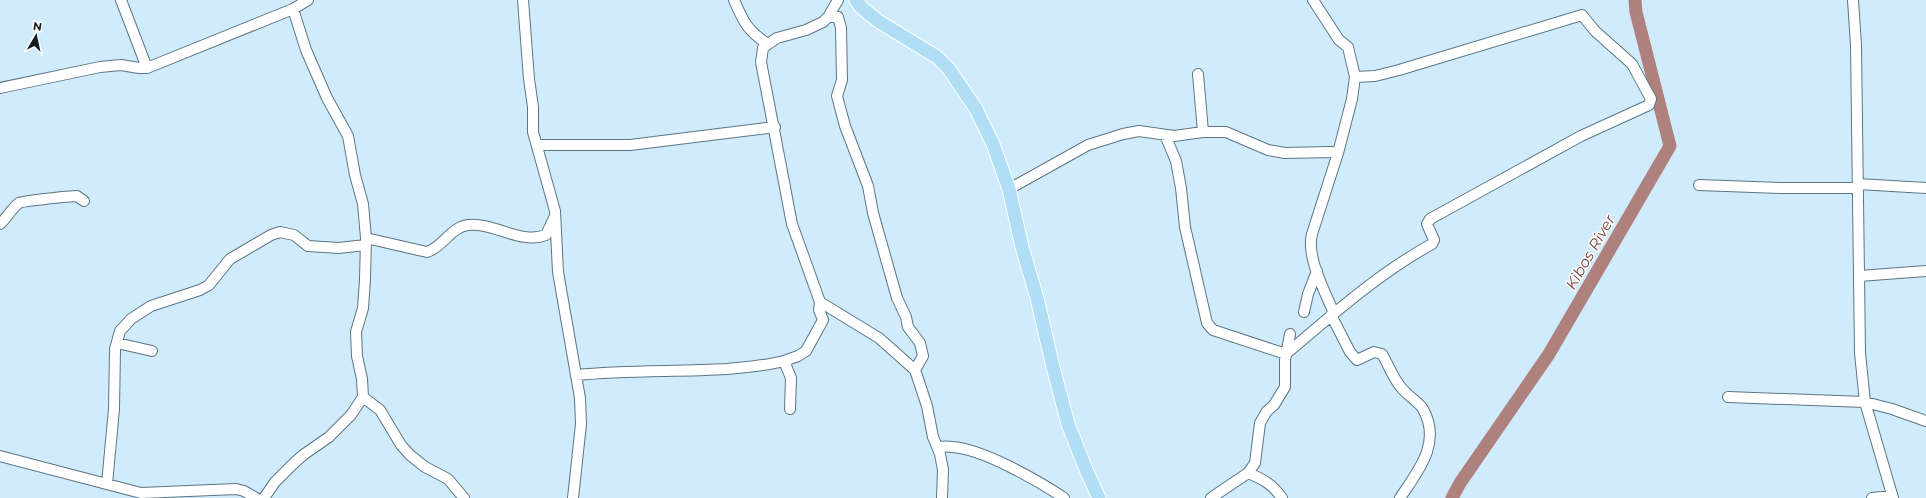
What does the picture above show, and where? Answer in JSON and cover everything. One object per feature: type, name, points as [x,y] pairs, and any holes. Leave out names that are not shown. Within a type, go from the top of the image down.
[{"type":"main road","points":[[856,0],[861,7],[878,21],[937,57],[949,69],[976,109],[993,144],[1009,189],[1022,247],[1037,298],[1052,367],[1068,424],[1099,498]]},
{"type":"street","points":[[121,0],[147,68]]},
{"type":"street","points":[[0,88],[100,67],[121,65],[147,68],[293,9],[308,0]]},
{"type":"street","points":[[523,0],[529,80],[533,107],[533,132],[538,145],[556,215],[558,272],[571,353],[577,374],[581,424],[573,498]]},
{"type":"street","points":[[734,0],[747,27],[757,37],[768,44]]},
{"type":"street","points":[[577,374],[610,372],[687,372],[763,367],[798,356],[806,351],[823,320],[819,310],[820,302],[792,224],[761,62],[763,48],[777,38],[814,27],[828,17],[838,0]]},
{"type":"street","points":[[1314,0],[1339,40],[1348,47],[1355,78],[1352,99],[1338,154],[1310,241],[1310,250],[1333,314],[1354,358],[1360,359],[1374,352],[1382,354],[1398,385],[1423,409],[1429,425],[1431,437],[1429,452],[1400,498]]},
{"type":"street","points":[[1853,0],[1856,45],[1860,353],[1865,402],[1892,497],[1872,498]]},
{"type":"street","points":[[264,498],[275,482],[292,465],[303,455],[329,438],[351,415],[363,397],[362,379],[357,356],[356,332],[363,308],[366,242],[363,204],[355,175],[348,136],[327,98],[309,57],[293,9]]},
{"type":"street","points":[[1286,354],[1380,277],[1432,244],[1434,240],[1427,224],[1430,219],[1581,136],[1649,105],[1651,99],[1632,64],[1595,31],[1582,15],[1500,38],[1399,70],[1375,76],[1355,78]]},
{"type":"street","points":[[828,17],[838,17],[841,28],[842,80],[837,96],[841,111],[868,186],[873,213],[897,298],[906,317],[908,327],[920,343],[923,356],[915,370]]},
{"type":"street","points":[[1198,74],[1203,132]]},
{"type":"street","points":[[538,145],[630,145],[774,127]]},
{"type":"street","points":[[1009,189],[1045,170],[1067,156],[1103,139],[1139,131],[1165,135],[1226,132],[1236,135],[1253,145],[1285,153],[1331,152],[1338,154]]},
{"type":"street","points":[[1165,135],[1176,161],[1181,188],[1185,228],[1207,323],[1212,330],[1286,354]]},
{"type":"street","points":[[1699,185],[1780,188],[1858,186],[1926,188]]},
{"type":"street","points":[[0,224],[20,202],[27,200],[41,201],[77,196],[84,201]]},
{"type":"street","points":[[107,484],[114,409],[115,349],[120,331],[131,319],[151,306],[200,290],[209,285],[230,259],[271,235],[280,232],[288,232],[308,246],[339,248],[366,242],[427,252],[442,243],[458,227],[467,225],[480,225],[533,238],[541,237],[546,235],[552,226],[556,215]]},
{"type":"street","points":[[1304,312],[1308,294],[1317,271]]},
{"type":"street","points":[[1859,276],[1926,271]]},
{"type":"street","points":[[820,302],[879,338],[915,370],[927,406],[933,437],[943,470],[942,498]]},
{"type":"street","points":[[1211,498],[1248,473],[1255,463],[1260,423],[1267,411],[1277,401],[1285,387],[1284,368],[1290,334]]},
{"type":"street","points":[[117,343],[152,351]]},
{"type":"street","points":[[784,361],[791,378],[790,410]]},
{"type":"street","points":[[363,397],[380,410],[401,445],[425,467],[448,479],[464,498]]},
{"type":"street","points":[[1728,397],[1865,402],[1892,409],[1926,421]]},
{"type":"street","points":[[937,447],[953,446],[986,456],[1042,484],[1064,498]]},
{"type":"street","points":[[0,456],[141,493],[236,489],[244,491],[256,498]]},
{"type":"street","points":[[1248,473],[1266,480],[1273,486],[1282,498]]},
{"type":"waterway","name":"Kibos River","points":[[1452,498],[1460,483],[1549,354],[1670,146],[1636,12],[1635,0]]}]
